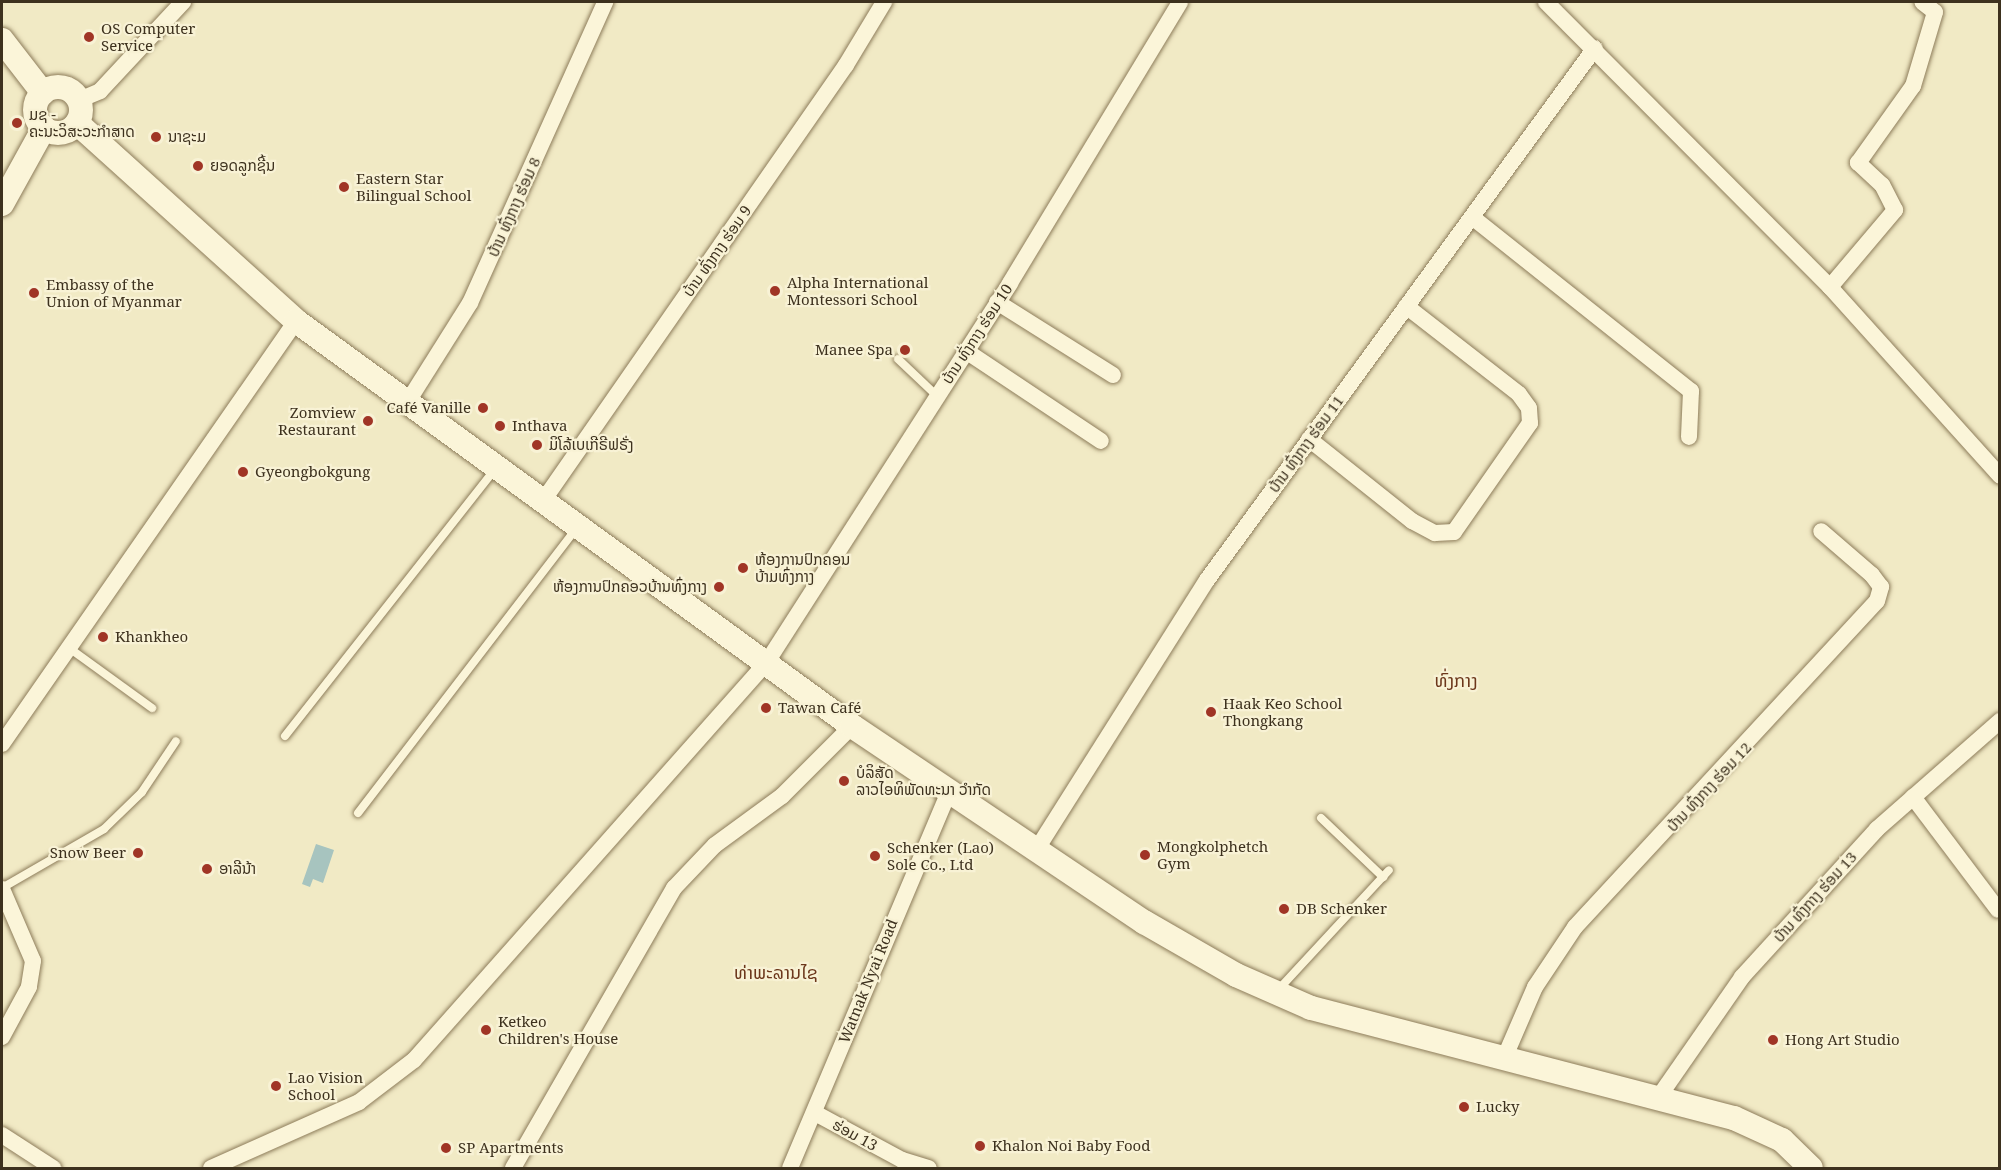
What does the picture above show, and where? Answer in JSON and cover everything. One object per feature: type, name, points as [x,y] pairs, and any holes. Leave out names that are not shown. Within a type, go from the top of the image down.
[{"type":"street","points":[[44,128],[66,132],[78,111],[100,91],[183,2]]},
{"type":"street","name":"ບ້ານ ທົ່ງກາງ ຮ່ອມ 8","points":[[407,403],[471,303],[605,2]]},
{"type":"street","name":"ບ້ານ ທົ່ງກາງ ຮ່ອມ 9","points":[[545,498],[846,65],[884,2]]},
{"type":"street","name":"ບ້ານ ທົ່ງກາງ ຮ່ອມ 10","points":[[211,1168],[359,1102],[414,1060],[767,662],[997,302],[1180,2]]},
{"type":"street","points":[[1546,2],[1595,48],[1830,288],[2000,476]]},
{"type":"street","points":[[1830,288],[1895,210],[1882,186],[1858,163],[1913,86],[1935,12],[1922,2]]},
{"type":"street","points":[[2,40],[43,93]]},
{"type":"street","name":"ບ້ານ ທົ່ງກາງ ຮ່ອມ 11","points":[[1035,852],[1207,580],[1595,48]]},
{"type":"street","points":[[43,93],[63,88],[78,111],[296,321],[407,403],[545,498],[852,726],[948,794],[1144,922],[1275,993],[1311,1008],[1503,1061],[1734,1118],[1782,1140],[1811,1168]]},
{"type":"street","points":[[43,93],[36,111],[44,128]]},
{"type":"street","points":[[2,204],[44,128]]},
{"type":"street","points":[[1472,217],[1691,391],[1689,437]]},
{"type":"street","points":[[997,302],[1113,375]]},
{"type":"street","points":[[1309,440],[1412,521],[1435,533],[1454,532],[1530,423],[1529,408],[1519,394],[1406,306]]},
{"type":"street","points":[[2,744],[72,650],[296,321]]},
{"type":"street","points":[[966,351],[1101,441]]},
{"type":"street","name":"ບ້ານ ທົ່ງກາງ ຮ່ອມ 12","points":[[1503,1061],[1535,987],[1575,927],[1877,601],[1881,587],[1872,575],[1821,531]]},
{"type":"street","name":"ບ້ານ ທົ່ງກາງ ຮ່ອມ 13","points":[[1658,1098],[1742,977],[1877,829],[2000,721]]},
{"type":"street","points":[[513,1168],[674,888],[715,845],[782,796],[852,726]]},
{"type":"street","name":"Watnak Nyai Road","points":[[790,1168],[948,794]]},
{"type":"street","points":[[1914,797],[1998,910]]},
{"type":"street","points":[[2,889],[33,962],[29,987],[2,1037]]},
{"type":"street","name":"ຮ່ອມ 13","points":[[815,1113],[902,1160],[929,1168]]},
{"type":"street","points":[[2,1135],[53,1168]]},
{"type":"lane","points":[[898,359],[937,396]]},
{"type":"lane","points":[[285,736],[498,465]]},
{"type":"lane","points":[[357,813],[580,524]]},
{"type":"lane","points":[[72,650],[152,708]]},
{"type":"lane","points":[[2,889],[104,829],[142,792],[176,741]]},
{"type":"lane","points":[[1321,818],[1383,878]]},
{"type":"lane","points":[[1275,993],[1389,870]]},
{"type":"water","points":[[316,844],[334,850],[323,883],[313,879],[310,887],[302,884]]},
{"type":"place","name":"OS Computer Service","points":[[89,37]]},
{"type":"place","name":"ມຊ - ຄະນະວິສະວະກຳສາດ","points":[[17,123]]},
{"type":"place","name":"ນາຊະມ","points":[[156,137]]},
{"type":"place","name":"ຍອດລູກຊີ້ນ","points":[[198,166]]},
{"type":"place","name":"Eastern Star Bilingual School","points":[[344,187]]},
{"type":"place","name":"Alpha International Montessori School","points":[[775,291]]},
{"type":"place","name":"Embassy of the Union of Myanmar","points":[[34,293]]},
{"type":"place","name":"Manee Spa","points":[[905,350]]},
{"type":"place","name":"Café Vanille","points":[[483,408]]},
{"type":"place","name":"Zomview Restaurant","points":[[368,421]]},
{"type":"place","name":"Inthava","points":[[500,426]]},
{"type":"place","name":"ມິໂລ້ເບເກີຣີຟຣັ່ງ","points":[[537,445]]},
{"type":"place","name":"Gyeongbokgung","points":[[243,472]]},
{"type":"place","name":"ຫ້ອງການປົກຄອນ ບ້າມທົ່ງກາງ","points":[[743,568]]},
{"type":"place","name":"ຫ້ອງການປົກຄອວບ້ານທົ່ງກາງ","points":[[719,587]]},
{"type":"place","name":"Khankheo","points":[[103,637]]},
{"type":"place","name":"Tawan Café","points":[[766,708]]},
{"type":"place","name":"Haak Keo School Thongkang","points":[[1211,712]]},
{"type":"place","name":"ບໍລິສັດ ລາວໄອທິພັດທະນາ ວຳກັດ","points":[[844,781]]},
{"type":"place","name":"Snow Beer","points":[[138,853]]},
{"type":"place","name":"Mongkolphetch Gym","points":[[1145,855]]},
{"type":"place","name":"Schenker (Lao) Sole Co., Ltd","points":[[875,856]]},
{"type":"place","name":"ອາລີນ້າ","points":[[207,869]]},
{"type":"place","name":"DB Schenker","points":[[1284,909]]},
{"type":"place","name":"Ketkeo Children's House","points":[[486,1030]]},
{"type":"place","name":"Hong Art Studio","points":[[1773,1040]]},
{"type":"place","name":"Lao Vision School","points":[[276,1086]]},
{"type":"place","name":"Lucky","points":[[1464,1107]]},
{"type":"place","name":"Khalon Noi Baby Food","points":[[980,1146]]},
{"type":"place","name":"SP Apartments","points":[[446,1148]]},
{"type":"district","name":"ທົ່ງກາງ","points":[[1456,680]]},
{"type":"district","name":"ທ່າພະລານໄຊ","points":[[776,972]]}]
